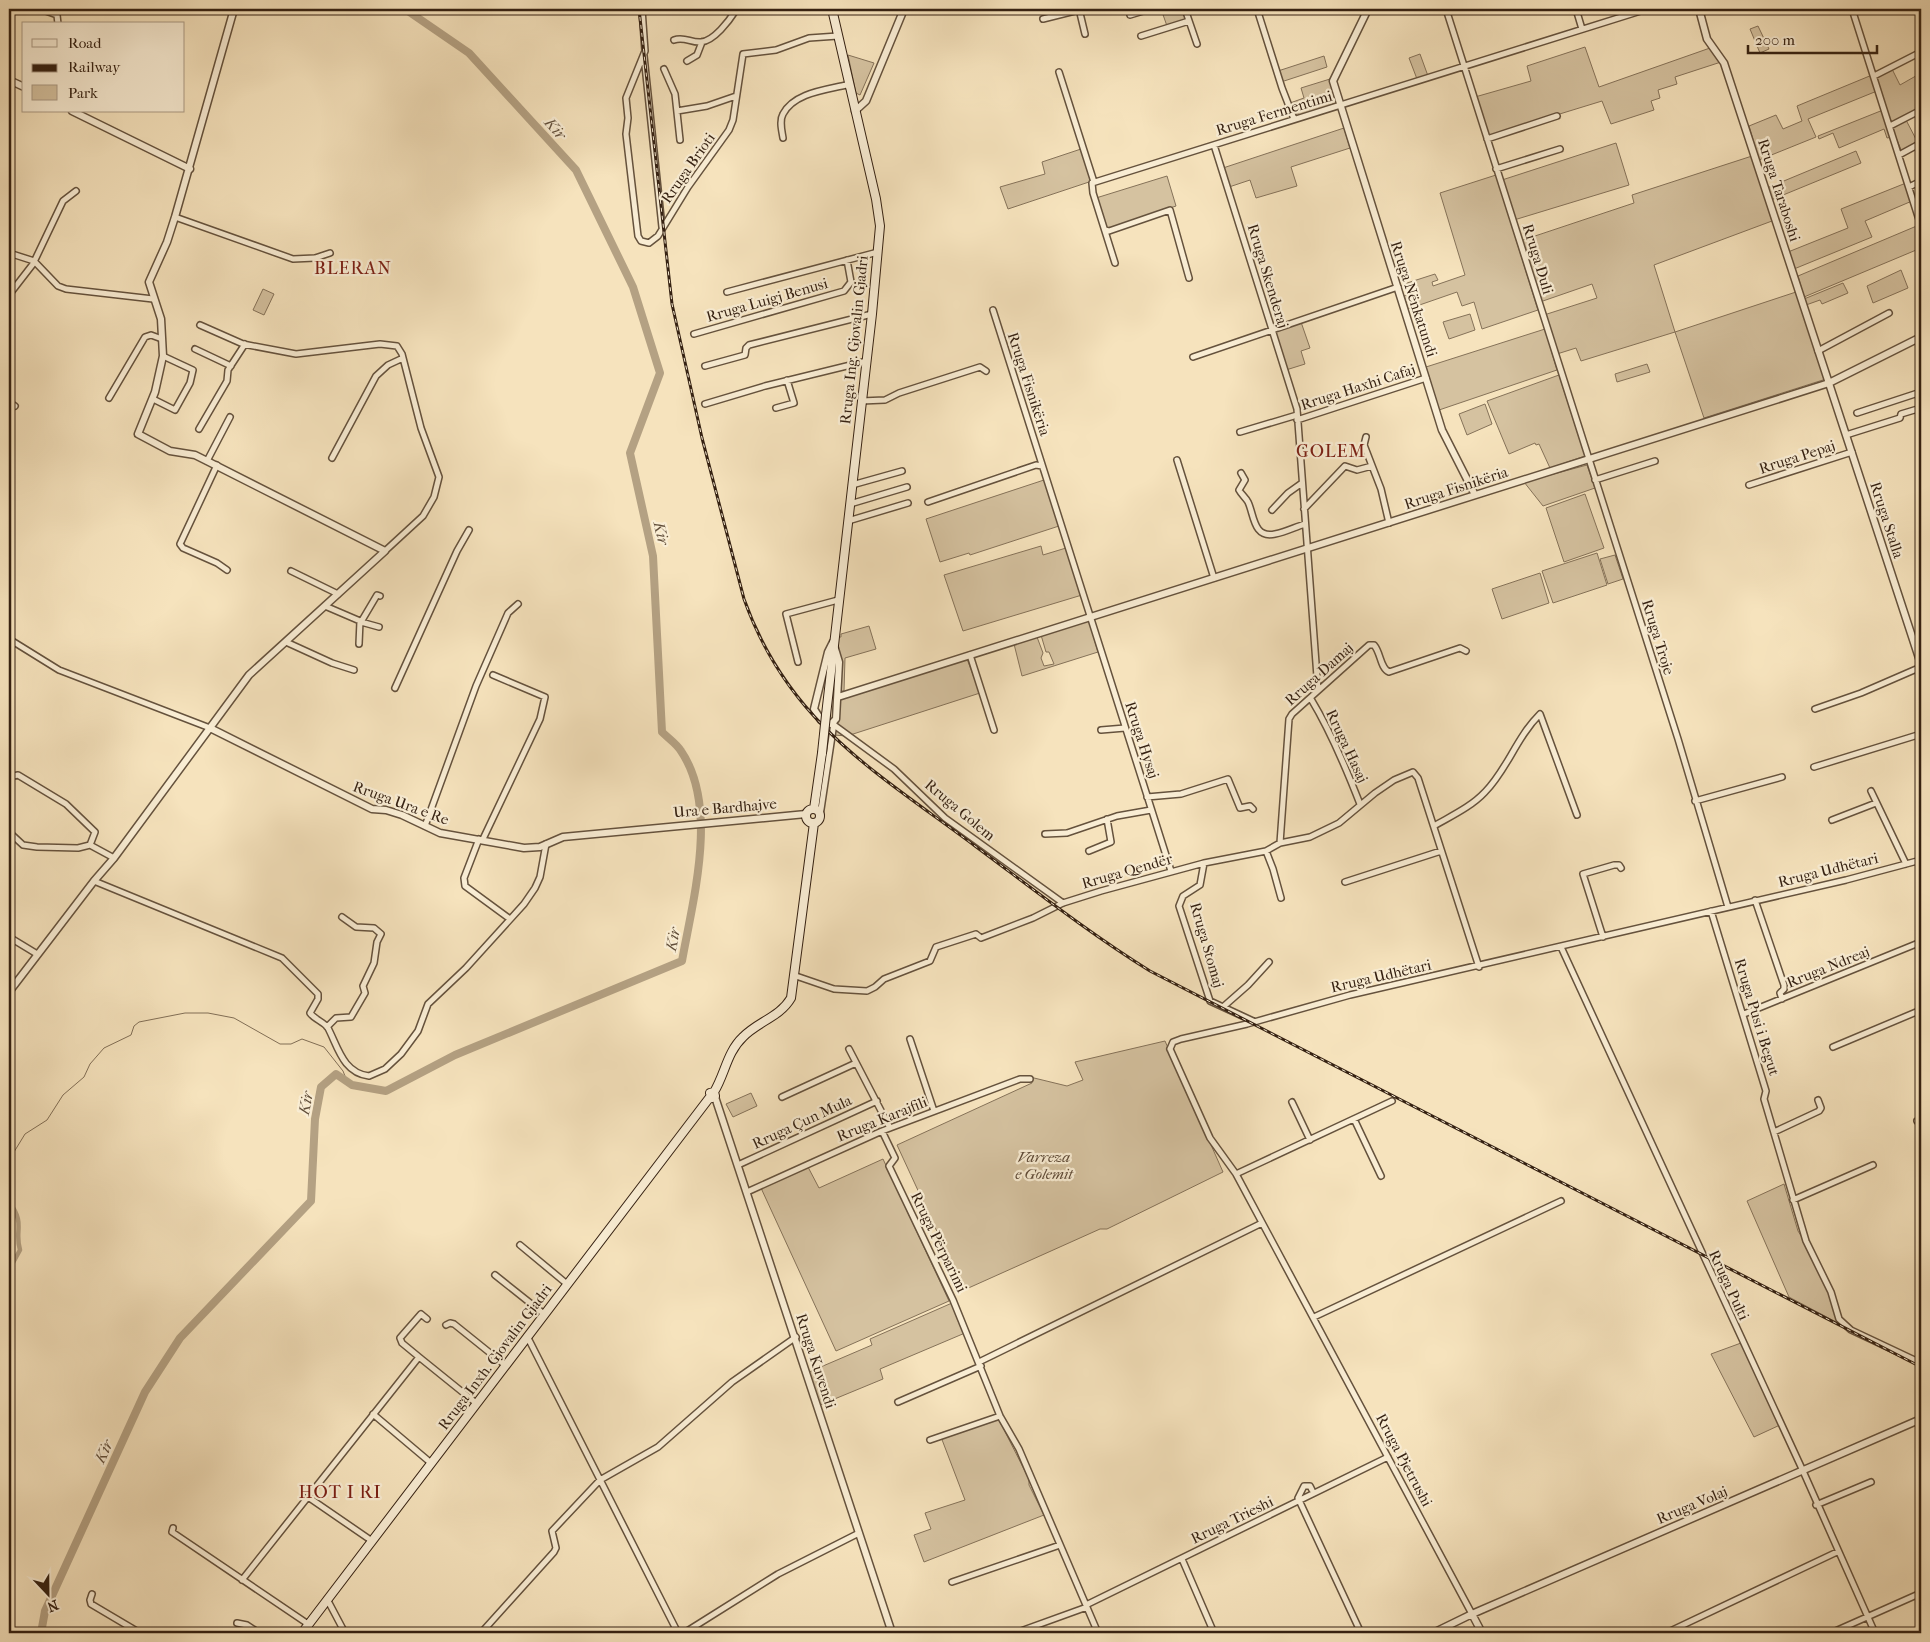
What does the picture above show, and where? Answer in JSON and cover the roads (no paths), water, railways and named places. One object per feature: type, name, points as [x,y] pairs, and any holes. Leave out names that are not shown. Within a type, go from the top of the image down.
[{"type":"main road","name":"Rruga Ing. Gjovalin Gjadri","points":[[814,809],[872,314],[878,252],[879,217],[832,9]]},
{"type":"main road","points":[[796,976],[814,823],[820,816],[818,810],[810,809],[806,814],[809,822],[814,823]]},
{"type":"main road","name":"Rruga Inxh. Gjovalin Gjadri","points":[[302,1633],[713,1095],[729,1057],[742,1038],[788,1004],[796,976]]},
{"type":"street","points":[[40,9],[57,16]]},
{"type":"street","points":[[58,22],[57,16],[60,9]]},
{"type":"street","points":[[234,9],[175,217],[167,242],[150,277],[149,287],[161,319],[164,356],[153,399],[139,435],[170,451],[195,455],[385,551]]},
{"type":"street","points":[[642,9],[645,40],[644,56],[662,228]]},
{"type":"street","points":[[687,62],[697,55],[702,42],[717,33],[734,9]]},
{"type":"street","points":[[855,111],[866,101],[904,9]]},
{"type":"street","points":[[1043,19],[1079,9],[1085,34]]},
{"type":"street","points":[[1130,15],[1150,9]]},
{"type":"street","points":[[1186,9],[1197,44]]},
{"type":"street","points":[[1257,9],[1294,120]]},
{"type":"street","name":"Rruga Nënkatundi","points":[[1368,9],[1333,81],[1445,439],[1474,495]]},
{"type":"street","name":"Rruga Duli","points":[[1446,9],[1588,460]]},
{"type":"street","points":[[1576,9],[1582,29]]},
{"type":"street","name":"Rruga Fermentimi","points":[[1093,182],[1647,9]]},
{"type":"street","name":"Rruga Taraboshi","points":[[1699,9],[1707,39],[1722,58],[1829,383]]},
{"type":"street","points":[[1852,9],[1860,27],[1909,187],[1919,212],[1921,226]]},
{"type":"street","points":[[1141,36],[1189,21]]},
{"type":"street","name":"Rruga Brioti","points":[[644,56],[626,98],[628,118],[626,140],[638,236],[645,242],[654,240],[729,130],[733,120],[743,54],[776,50],[809,38],[838,36]]},
{"type":"street","points":[[674,40],[682,38],[702,42]]},
{"type":"street","points":[[1874,76],[1921,52]]},
{"type":"street","name":"Rruga Brioti","points":[[664,69],[675,94],[680,140]]},
{"type":"street","points":[[1059,72],[1093,182],[1093,193],[1115,262]]},
{"type":"street","points":[[9,81],[22,86]]},
{"type":"street","points":[[783,138],[781,121],[783,114],[799,100],[808,94],[846,85],[849,87]]},
{"type":"street","name":"Rruga Brioti","points":[[677,112],[707,106],[736,96]]},
{"type":"street","points":[[1890,126],[1921,110]]},
{"type":"street","points":[[74,112],[190,169]]},
{"type":"street","points":[[1487,139],[1557,116]]},
{"type":"street","points":[[1899,155],[1921,143]]},
{"type":"street","name":"Rruga Skenderaj","points":[[1214,145],[1296,402],[1318,690]]},
{"type":"street","points":[[1496,169],[1560,149]]},
{"type":"street","points":[[1909,187],[1921,181]]},
{"type":"street","points":[[9,294],[24,277],[34,261],[63,201],[76,191]]},
{"type":"street","points":[[1105,230],[1109,231],[1170,210],[1189,278]]},
{"type":"street","points":[[175,217],[293,259],[315,258],[330,253]]},
{"type":"street","name":"Rruga Luigj Benusi","points":[[727,292],[878,252]]},
{"type":"street","points":[[9,253],[34,261],[58,286],[66,289],[153,299]]},
{"type":"street","name":"Rruga Luigj Benusi","points":[[694,334],[844,291],[851,282],[847,260]]},
{"type":"street","points":[[1193,357],[1398,288]]},
{"type":"street","name":"Rruga Fisnikëria","points":[[992,310],[1090,617]]},
{"type":"street","points":[[1818,351],[1889,313]]},
{"type":"street","points":[[705,366],[745,355],[746,348],[749,345],[872,314]]},
{"type":"street","points":[[9,992],[94,881],[114,858],[248,675],[423,516],[434,497],[438,477],[421,428],[403,358],[397,346],[391,344],[296,354],[244,344],[200,325]]},
{"type":"street","points":[[109,398],[144,337],[151,335],[162,339]]},
{"type":"street","name":"Rruga Fisnikëria","points":[[838,697],[1829,383],[1921,337]]},
{"type":"street","points":[[199,429],[214,400],[224,388],[231,366],[244,344]]},
{"type":"street","points":[[195,349],[231,366]]},
{"type":"street","points":[[153,399],[175,410],[191,380],[193,370],[164,356]]},
{"type":"street","points":[[332,458],[376,376],[388,365],[403,358]]},
{"type":"street","points":[[705,404],[788,380],[866,361]]},
{"type":"street","points":[[861,401],[885,400],[901,392],[980,367],[986,371]]},
{"type":"street","name":"Rruga Haxhi Cafaj","points":[[1297,417],[1426,378]]},
{"type":"street","points":[[776,408],[794,403],[788,380]]},
{"type":"street","name":"Rruga Stalla","points":[[1829,383],[1921,666]]},
{"type":"street","points":[[1858,413],[1921,392]]},
{"type":"street","points":[[9,402],[15,406]]},
{"type":"street","points":[[1846,435],[1900,418],[1901,414],[1921,408]]},
{"type":"street","points":[[207,461],[230,417]]},
{"type":"street","points":[[1240,432],[1297,417]]},
{"type":"street","points":[[1366,437],[1364,445],[1381,489],[1389,522]]},
{"type":"street","name":"Rruga Pepaj","points":[[1749,485],[1852,452]]},
{"type":"street","points":[[1177,460],[1214,578]]},
{"type":"street","name":"Rruga Troje","points":[[1588,460],[1678,739],[1728,907]]},
{"type":"street","points":[[1595,480],[1655,461]]},
{"type":"street","points":[[928,502],[1036,465],[1042,466]]},
{"type":"street","points":[[217,466],[180,544],[183,548],[217,563],[227,570]]},
{"type":"street","points":[[1304,509],[1345,466],[1357,470],[1372,466]]},
{"type":"street","points":[[852,485],[902,470]]},
{"type":"street","points":[[1241,473],[1244,480],[1238,490],[1248,502],[1252,519],[1262,532],[1268,535],[1276,534],[1305,524]]},
{"type":"street","points":[[1272,510],[1288,493],[1302,483]]},
{"type":"street","points":[[849,504],[907,487]]},
{"type":"street","points":[[847,521],[908,504]]},
{"type":"street","points":[[395,688],[461,543],[469,530]]},
{"type":"street","points":[[292,571],[338,594]]},
{"type":"street","points":[[359,644],[361,622],[377,595],[380,596]]},
{"type":"street","points":[[798,662],[786,614],[838,600]]},
{"type":"street","points":[[425,826],[476,686],[508,613],[518,604]]},
{"type":"street","points":[[325,606],[361,622],[380,627]]},
{"type":"street","name":"Rruga Hysaj","points":[[1090,617],[1171,871]]},
{"type":"street","points":[[9,639],[59,670],[210,728]]},
{"type":"street","points":[[286,642],[332,663],[354,670]]},
{"type":"street","points":[[820,816],[838,697],[839,662],[833,642]]},
{"type":"street","points":[[833,642],[828,652],[814,710],[824,722],[834,724]]},
{"type":"street","name":"Rruga Damaj","points":[[1280,843],[1289,718],[1369,645],[1374,645],[1378,649],[1384,669],[1389,672],[1460,648],[1466,651]]},
{"type":"street","points":[[970,655],[994,730]]},
{"type":"street","points":[[1815,709],[1861,693],[1921,666]]},
{"type":"street","points":[[493,675],[545,697],[540,719],[530,735],[464,878],[465,886],[510,919]]},
{"type":"street","name":"Rruga Hasaj","points":[[1310,699],[1323,719],[1344,762],[1360,804]]},
{"type":"street","points":[[1434,826],[1470,805],[1486,791],[1521,736],[1540,714],[1576,815]]},
{"type":"street","name":"Rruga Golem","points":[[834,724],[844,734],[894,769],[945,818],[1062,903]]},
{"type":"street","name":"Rruga Ura e Re","points":[[210,728],[372,809],[386,810],[440,834],[534,848],[563,837],[655,828]]},
{"type":"street","points":[[1101,730],[1126,728]]},
{"type":"street","points":[[832,737],[836,738],[844,734]]},
{"type":"street","points":[[1814,767],[1921,734]]},
{"type":"street","name":"Rruga Qendër","points":[[796,976],[834,989],[871,990],[884,979],[930,962],[936,947],[976,934],[981,938],[1004,930],[1062,903],[1171,871],[1266,851],[1280,843],[1310,837],[1329,829],[1394,780],[1413,772],[1418,778],[1479,967]]},
{"type":"street","points":[[9,782],[13,776],[18,775],[66,804],[94,832],[90,844]]},
{"type":"street","points":[[1696,802],[1782,778]]},
{"type":"street","points":[[1147,797],[1181,794],[1228,779],[1240,808],[1250,806],[1253,809]]},
{"type":"street","name":"Rruga Udhëtari","points":[[1871,791],[1906,864]]},
{"type":"street","points":[[1832,820],[1876,803]]},
{"type":"street","points":[[1046,834],[1067,833],[1107,819],[1151,810]]},
{"type":"street","name":"Ura e Bardhajve","points":[[655,828],[806,814]]},
{"type":"street","points":[[1089,851],[1110,842],[1107,819]]},
{"type":"street","points":[[9,832],[23,845],[78,848],[90,844],[114,858]]},
{"type":"street","points":[[94,881],[282,958],[318,994],[318,1000],[310,1013],[327,1027],[339,1054],[351,1069],[369,1076],[381,1072],[396,1058],[415,1036],[428,1004],[466,968],[535,888],[545,859],[546,844]]},
{"type":"street","points":[[1345,882],[1441,850]]},
{"type":"street","points":[[1266,851],[1274,869],[1280,898]]},
{"type":"street","name":"Rruga Udhëtari","points":[[1169,1049],[1173,1042],[1181,1039],[1350,996],[1479,967],[1921,860]]},
{"type":"street","name":"Rruga Stomaj","points":[[1204,863],[1200,885],[1183,896],[1179,906],[1210,1001],[1253,1021]]},
{"type":"street","points":[[1603,937],[1583,874],[1614,865],[1618,865],[1621,868]]},
{"type":"street","points":[[1755,900],[1784,984],[1784,989],[1780,993],[1782,999]]},
{"type":"street","name":"Rruga Pusi i Begut","points":[[1711,911],[1744,1014],[1766,1091],[1764,1099],[1806,1243],[1831,1292],[1839,1319],[1851,1330],[1921,1363]]},
{"type":"street","points":[[327,1027],[340,1017],[351,1017],[365,994],[363,986],[374,964],[377,942],[381,934],[374,928],[356,927],[342,917]]},
{"type":"street","points":[[9,937],[37,954]]},
{"type":"street","name":"Rruga Ndreaj","points":[[1744,1014],[1921,942]]},
{"type":"street","name":"Rruga Pulti","points":[[1561,947],[1803,1471],[1816,1506],[1874,1633]]},
{"type":"street","name":"Rruga Stomaj","points":[[1223,1007],[1248,985],[1269,962]]},
{"type":"street","points":[[1834,1047],[1921,1010]]},
{"type":"street","points":[[910,1039],[934,1111]]},
{"type":"street","name":"Rruga Çun Mula","points":[[849,1049],[890,1128]]},
{"type":"street","name":"Rruga Pjetrushi","points":[[1169,1049],[1210,1138],[1236,1174],[1472,1614]]},
{"type":"street","name":"Rruga Çun Mula","points":[[782,1097],[856,1063]]},
{"type":"street","name":"Rruga Karajfili","points":[[747,1192],[882,1130],[1020,1079],[1030,1079]]},
{"type":"street","name":"Rruga Kuvendi","points":[[713,1095],[796,1337],[892,1633]]},
{"type":"street","points":[[1774,1132],[1820,1111],[1821,1108],[1818,1100]]},
{"type":"street","name":"Rruga Çun Mula","points":[[738,1165],[877,1101]]},
{"type":"street","points":[[1236,1174],[1392,1101]]},
{"type":"street","points":[[1292,1102],[1310,1140]]},
{"type":"street","points":[[1354,1119],[1381,1176]]},
{"type":"street","name":"Rruga Përparimi","points":[[882,1130],[895,1158],[889,1166],[953,1300],[1000,1416],[1019,1449],[1098,1633]]},
{"type":"street","points":[[1793,1200],[1873,1165]]},
{"type":"street","points":[[1314,1317],[1561,1201]]},
{"type":"street","points":[[898,1402],[980,1364],[1262,1223]]},
{"type":"street","points":[[520,1244],[567,1284]]},
{"type":"street","points":[[495,1275],[544,1314]]},
{"type":"street","points":[[427,1318],[421,1314],[400,1338],[402,1343],[476,1403]]},
{"type":"street","points":[[446,1325],[454,1324],[505,1365]]},
{"type":"street","points":[[528,1336],[678,1633]]},
{"type":"street","points":[[481,1633],[554,1552],[556,1548],[552,1531],[600,1480],[658,1447],[732,1382],[796,1337]]},
{"type":"street","points":[[242,1580],[419,1358]]},
{"type":"street","points":[[374,1414],[431,1464]]},
{"type":"street","points":[[930,1440],[1000,1416]]},
{"type":"street","name":"Rruga Volaj","points":[[1433,1633],[1472,1614],[1921,1419]]},
{"type":"street","name":"Rruga Trieshi","points":[[1086,1606],[1388,1457]]},
{"type":"street","points":[[1816,1506],[1871,1482]]},
{"type":"street","points":[[1312,1490],[1310,1486],[1304,1486],[1300,1491],[1301,1494],[1298,1496],[1299,1501],[1361,1633]]},
{"type":"street","points":[[308,1497],[372,1541]]},
{"type":"street","points":[[173,1528],[172,1532],[308,1624]]},
{"type":"street","points":[[684,1633],[778,1574],[859,1533]]},
{"type":"street","points":[[952,1582],[1060,1545]]},
{"type":"street","points":[[1666,1633],[1837,1552]]},
{"type":"street","points":[[1182,1559],[1214,1633]]},
{"type":"street","points":[[1831,1633],[1921,1592]]},
{"type":"street","points":[[92,1594],[91,1604],[140,1633]]},
{"type":"street","points":[[327,1599],[345,1633]]},
{"type":"street","points":[[1015,1633],[1086,1606]]},
{"type":"street","points":[[1472,1614],[1482,1633]]},
{"type":"street","points":[[237,1623],[248,1625],[259,1633]]},
{"type":"waterway","name":"Kir","points":[[41,1633],[45,1611],[145,1392],[180,1338],[311,1201],[315,1119],[321,1087],[336,1074],[352,1085],[386,1091],[455,1055],[682,961],[697,882],[700,854],[701,826],[699,799],[692,774],[681,751],[662,732],[653,556],[630,453],[660,373],[633,287],[576,170],[469,53],[405,9]]},
{"type":"waterway","points":[[9,1188],[14,1152],[25,1134],[47,1120],[63,1095],[84,1077],[90,1064],[104,1048],[131,1035],[134,1026],[139,1022],[185,1013],[208,1013],[234,1018],[280,1044],[291,1044],[302,1039],[324,1047],[343,1071],[347,1081]]},
{"type":"waterway","points":[[9,1202],[17,1216],[20,1250],[9,1270]]},
{"type":"railway","points":[[639,9],[672,304],[702,438],[744,599],[762,642],[785,680],[810,712],[839,741],[903,794],[1083,926],[1150,971],[1921,1367]]},
{"type":"district","name":"BLERAN","points":[[353,268]]},
{"type":"district","name":"GOLEM","points":[[1331,451]]},
{"type":"district","name":"HOT I RI","points":[[340,1492]]},
{"type":"park label","name":"Varreza e Golemit","points":[[1044,1166]]}]
